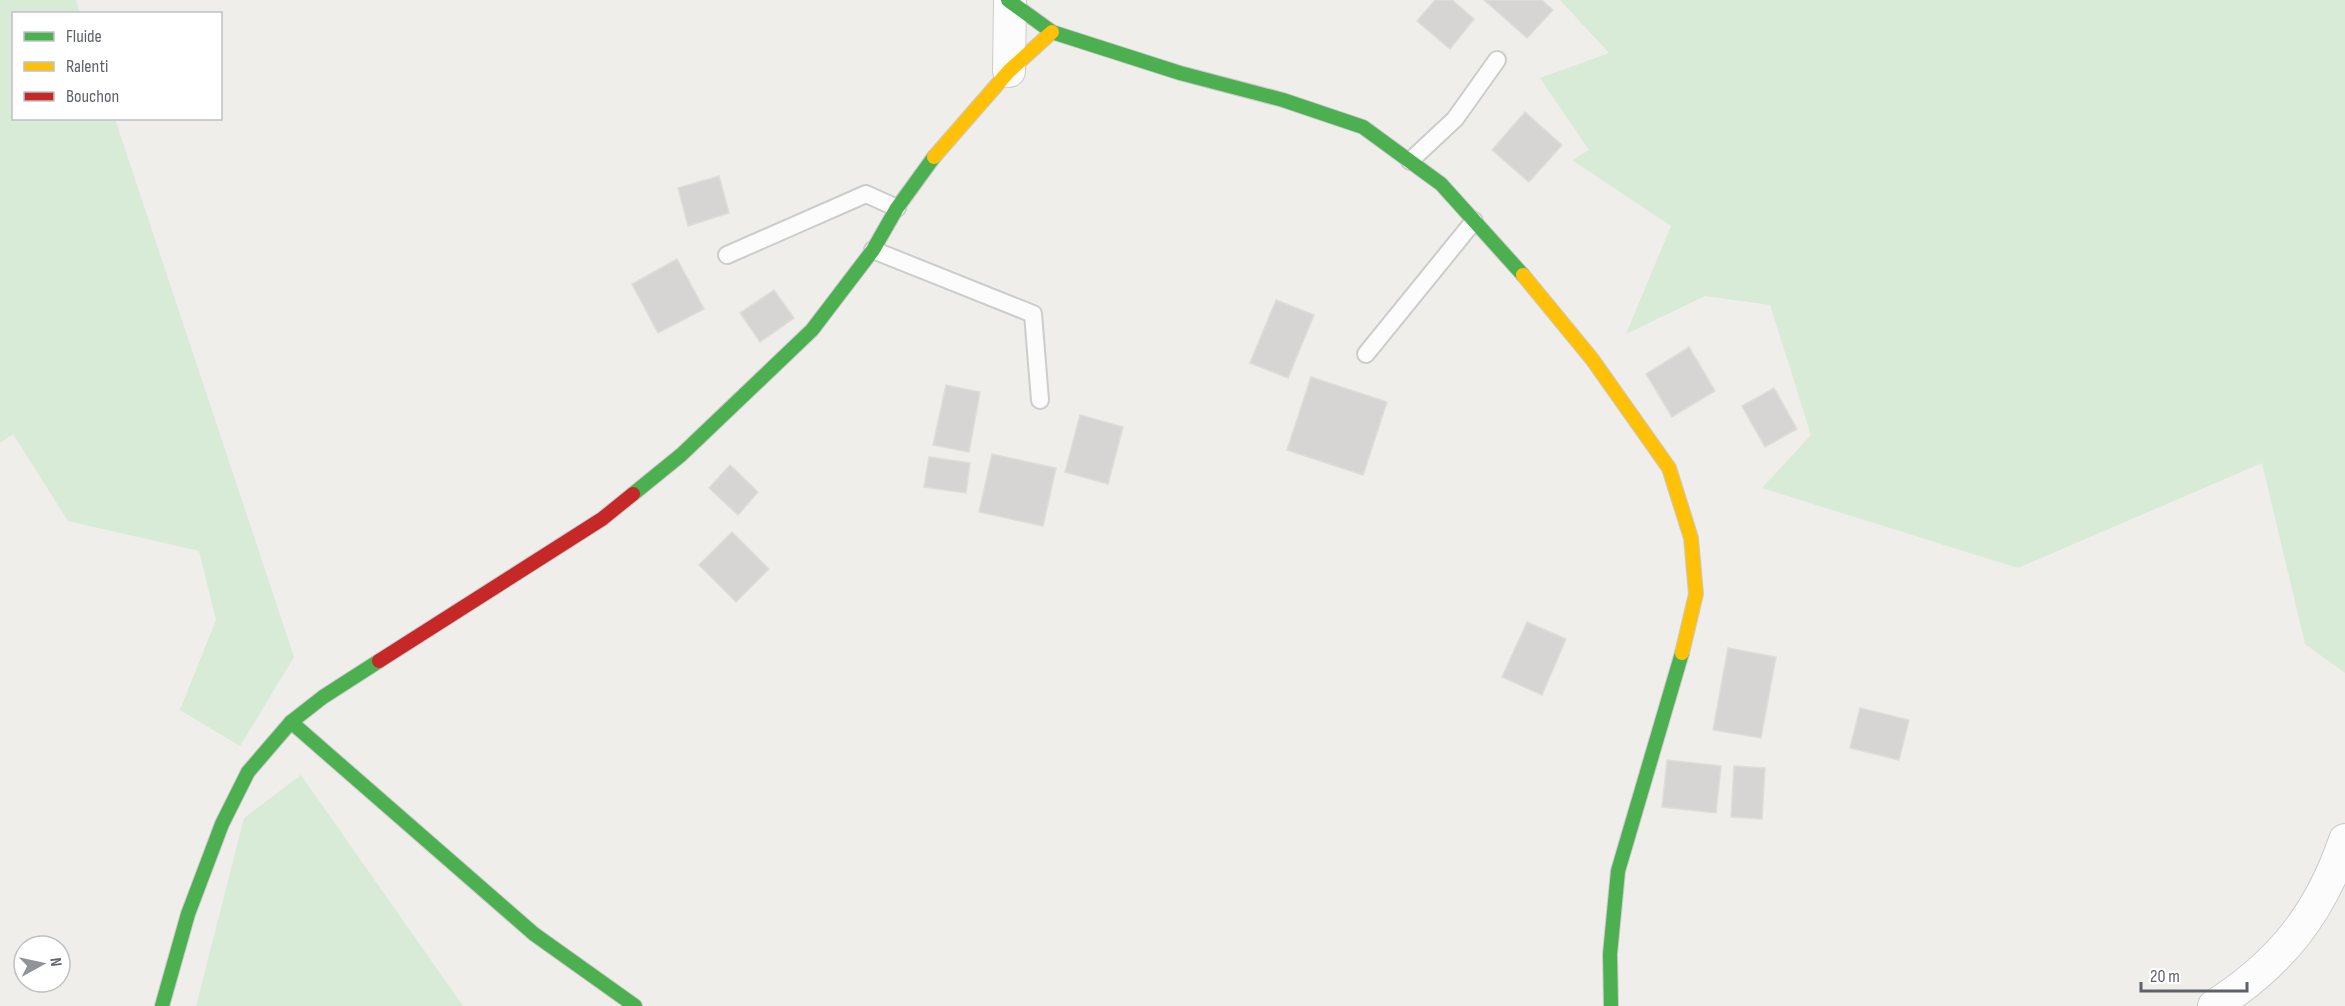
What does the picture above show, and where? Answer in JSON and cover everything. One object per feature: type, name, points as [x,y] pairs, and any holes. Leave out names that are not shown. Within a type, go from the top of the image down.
[{"type":"street","points":[[1009,1],[1052,32],[1179,73],[1283,99],[1364,127],[1441,183],[1520,271],[1592,359],[1670,468],[1691,538],[1696,594],[1676,680],[1618,871],[1610,954],[1611,1006]]},
{"type":"street","points":[[1009,1],[1009,72]]},
{"type":"street","points":[[162,1006],[188,914],[222,824],[248,772],[291,722],[323,697],[602,519],[681,455],[812,330],[873,250],[897,208],[932,160],[1009,72],[1052,32]]},
{"type":"street","points":[[291,722],[534,934],[636,1006]]},
{"type":"street","points":[[2214,1006],[2278,956],[2305,926],[2345,840]]},
{"type":"lane","points":[[1410,161],[1455,118],[1497,60]]},
{"type":"lane","points":[[727,255],[866,194],[897,208]]},
{"type":"lane","points":[[1366,354],[1474,221]]},
{"type":"lane","points":[[873,250],[1033,314],[1040,400]]},
{"type":"green space","points":[[0,0],[76,0],[80,12],[12,12],[12,120],[115,120],[294,657],[240,746],[180,710],[216,620],[199,551],[68,521],[13,434],[0,443]]},
{"type":"green space","points":[[1560,0],[2345,0],[2345,673],[2305,644],[2262,463],[2018,568],[1762,488],[1811,435],[1770,305],[1705,296],[1626,334],[1671,226],[1572,160],[1589,150],[1540,78],[1609,53]]},
{"type":"green space","points":[[301,775],[463,1006],[196,1006],[244,818]]},
{"type":"building","points":[[1435,0],[1452,0],[1474,19],[1450,49],[1417,21]]},
{"type":"building","points":[[1484,0],[1542,0],[1553,10],[1527,38]]},
{"type":"building","points":[[1525,112],[1562,145],[1529,182],[1492,150]]},
{"type":"building","points":[[719,176],[729,213],[688,226],[678,188]]},
{"type":"building","points":[[677,259],[704,309],[658,333],[632,284]]},
{"type":"building","points":[[774,290],[794,318],[760,342],[740,313]]},
{"type":"building","points":[[1276,300],[1314,315],[1288,378],[1250,363]]},
{"type":"building","points":[[1689,347],[1715,391],[1672,417],[1646,374]]},
{"type":"building","points":[[1311,377],[1387,402],[1363,475],[1287,450]]},
{"type":"building","points":[[946,385],[980,392],[969,452],[933,445]]},
{"type":"building","points":[[1774,388],[1797,429],[1765,447],[1742,406]]},
{"type":"building","points":[[1080,415],[1123,427],[1108,484],[1065,472]]},
{"type":"building","points":[[992,454],[1056,468],[1043,526],[979,512]]},
{"type":"building","points":[[929,457],[970,463],[966,493],[924,487]]},
{"type":"building","points":[[730,465],[758,492],[738,515],[709,488]]},
{"type":"building","points":[[732,532],[769,569],[736,602],[699,565]]},
{"type":"building","points":[[1527,622],[1566,639],[1542,695],[1502,677]]},
{"type":"building","points":[[1728,648],[1776,657],[1761,738],[1713,730]]},
{"type":"building","points":[[1860,708],[1909,720],[1899,760],[1850,748]]},
{"type":"building","points":[[1667,760],[1721,766],[1716,813],[1662,807]]},
{"type":"building","points":[[1734,766],[1765,768],[1762,819],[1731,817]]},
{"type":"traffic: fast","points":[[1008,0],[1052,32],[1180,73],[1283,100],[1363,127],[1441,184],[1523,275]]},
{"type":"traffic: fast","points":[[633,494],[681,455],[812,330],[873,250],[897,208],[934,157]]},
{"type":"traffic: fast","points":[[1611,1006],[1610,954],[1618,871],[1682,653]]},
{"type":"traffic: fast","points":[[162,1006],[188,914],[222,824],[248,772],[291,722],[323,697],[379,661]]},
{"type":"traffic: fast","points":[[291,722],[534,934],[635,1006]]},
{"type":"traffic: slow","points":[[934,157],[1009,71],[1052,32]]},
{"type":"traffic: slow","points":[[1523,275],[1592,359],[1669,468],[1691,538],[1696,594],[1682,653]]},
{"type":"traffic: jam","points":[[379,661],[602,519],[633,494]]}]
